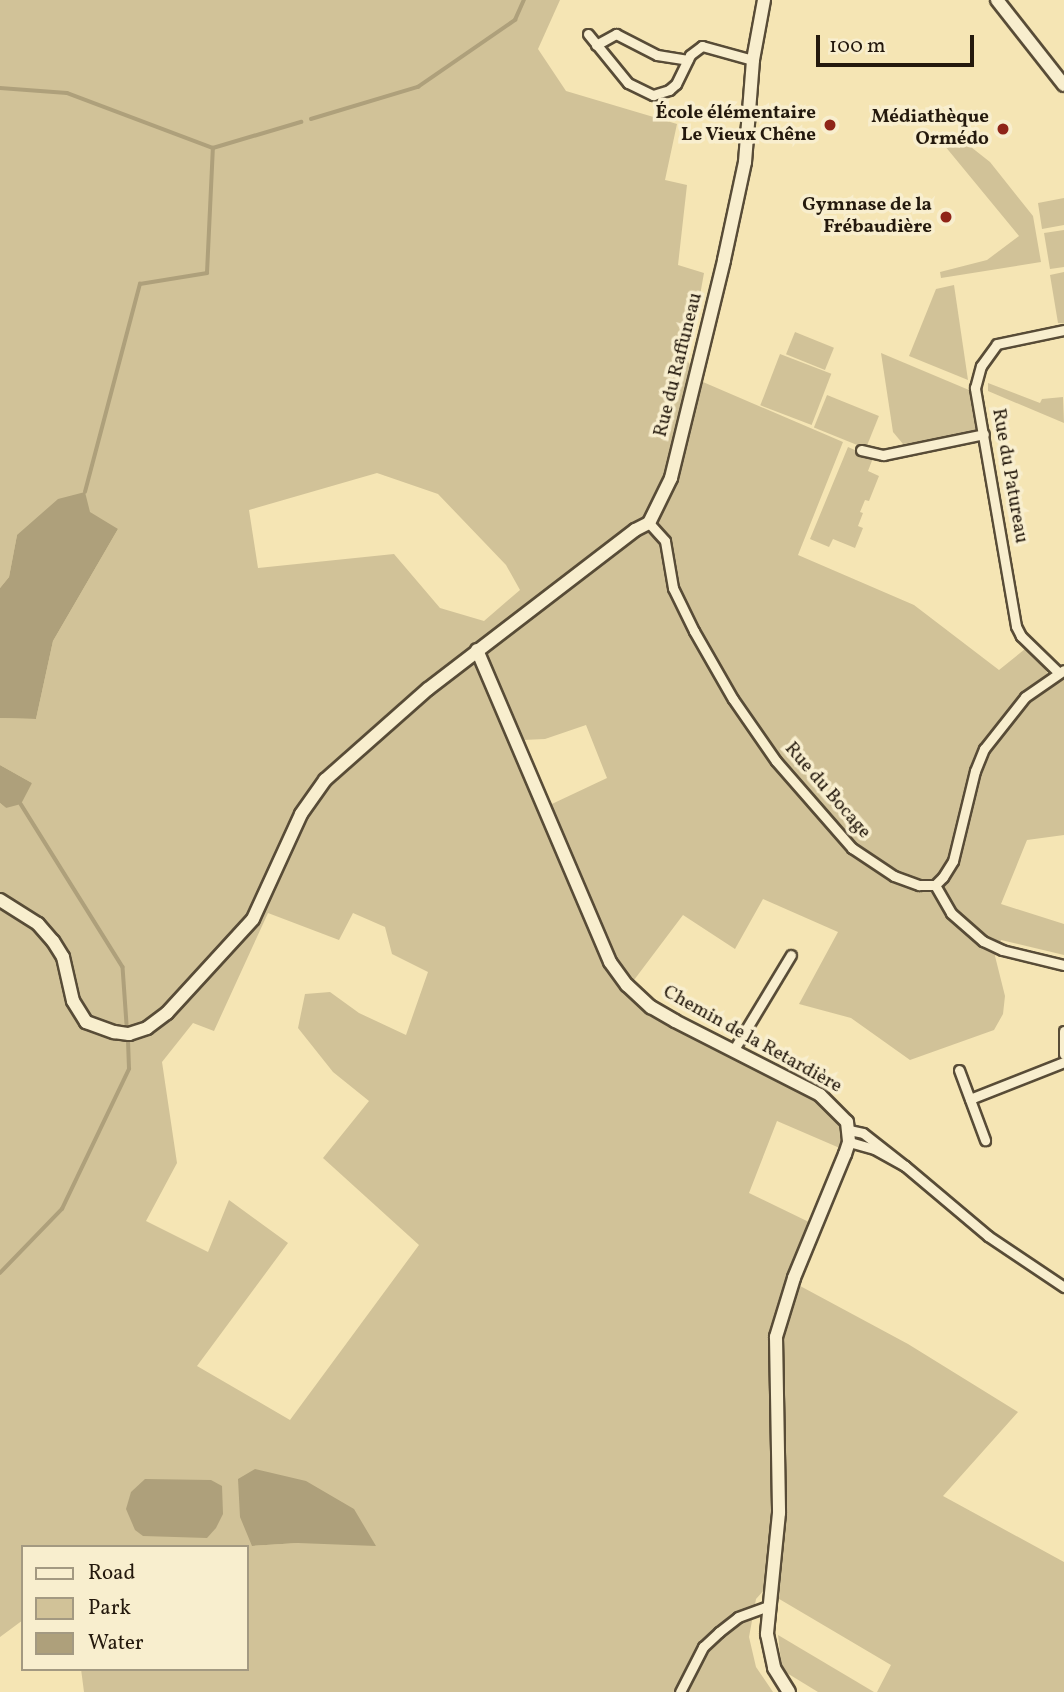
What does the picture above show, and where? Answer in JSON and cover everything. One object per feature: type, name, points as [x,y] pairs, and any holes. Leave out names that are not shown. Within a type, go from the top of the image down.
[{"type":"street","name":"Rue du Raffuneau","points":[[649,523],[671,478],[721,273],[745,162],[753,60],[764,0]]},
{"type":"street","points":[[997,0],[1064,85]]},
{"type":"street","points":[[588,34],[628,83],[653,95],[669,90],[676,84],[688,60],[702,46],[753,60]]},
{"type":"street","points":[[596,45],[616,34],[657,55],[688,60]]},
{"type":"street","name":"Rue du Patureau","points":[[1061,671],[1021,636],[1016,626],[975,388],[980,367],[997,344],[1009,339],[1064,330]]},
{"type":"street","points":[[862,450],[883,455],[984,434]]},
{"type":"street","points":[[0,900],[38,924],[53,941],[63,957],[73,1001],[86,1022],[114,1032],[129,1034],[147,1028],[167,1013],[253,919],[301,814],[325,780],[428,689],[477,650],[635,530],[649,523]]},
{"type":"street","name":"Rue du Bocage","points":[[649,523],[665,541],[673,588],[694,631],[733,699],[776,761],[826,822],[871,863],[901,879],[935,885]]},
{"type":"street","name":"Chemin de la Retardière","points":[[477,650],[610,962],[627,985],[651,1007],[820,1095],[840,1111],[849,1136]]},
{"type":"street","points":[[1061,671],[1018,705],[984,749],[972,782],[953,860],[935,885],[951,913],[983,942],[1002,950],[1064,965]]},
{"type":"street","points":[[733,1051],[791,955]]},
{"type":"street","points":[[1064,1031],[1064,1054]]},
{"type":"street","points":[[970,1099],[1064,1062]]},
{"type":"street","points":[[959,1070],[985,1140]]},
{"type":"street","points":[[789,1692],[774,1668],[769,1650],[769,1606],[779,1513],[778,1324],[849,1136],[905,1166],[988,1237],[1064,1287]]},
{"type":"street","points":[[680,1692],[704,1647],[719,1632],[738,1617],[769,1606]]},
{"type":"green space","points":[[0,0],[560,0],[538,49],[566,91],[677,124],[665,180],[687,185],[678,265],[704,273],[688,362],[703,382],[843,442],[798,555],[914,605],[999,670],[1025,649],[1043,665],[1053,684],[1064,679],[1064,835],[1027,840],[1001,904],[1064,924],[1064,955],[1001,940],[995,956],[1005,996],[1003,1014],[994,1030],[910,1060],[851,1018],[799,1004],[838,932],[763,899],[735,949],[683,915],[625,992],[646,1010],[815,1100],[839,1124],[842,1149],[777,1121],[749,1193],[811,1223],[789,1280],[908,1344],[1018,1412],[943,1496],[1064,1562],[1064,1692],[877,1692],[891,1665],[764,1590],[756,1599],[749,1637],[756,1667],[773,1692],[84,1692],[81,1671],[248,1671],[248,1545],[21,1545],[21,1621],[0,1637],[0,803],[6,808],[32,783],[0,765],[0,718],[36,719],[53,641],[118,529],[17,535],[9,577],[0,588]],"holes":[[[377,473],[438,494],[506,565],[520,590],[484,621],[440,608],[394,554],[258,568],[249,510]],[[586,725],[607,778],[537,811],[511,746],[523,740],[545,739]],[[268,913],[339,940],[353,913],[385,927],[392,954],[428,972],[406,1035],[359,1013],[330,992],[305,994],[298,1028],[333,1072],[369,1101],[323,1158],[419,1245],[290,1420],[197,1366],[288,1243],[229,1200],[208,1252],[146,1221],[177,1163],[162,1062],[193,1023],[214,1031]],[[353,1509],[298,1543],[252,1546]]]},
{"type":"green space","points":[[935,134],[957,136],[990,162],[1033,216],[1041,262],[941,278],[940,272],[987,260],[1019,236]]},
{"type":"green space","points":[[1064,198],[1064,225],[1042,229],[1038,203]]},
{"type":"green space","points":[[1064,230],[1064,267],[1050,269],[1044,233]]},
{"type":"green space","points":[[1064,272],[1064,323],[1058,323],[1050,275]]},
{"type":"green space","points":[[954,285],[968,380],[909,356],[936,289]]},
{"type":"green space","points":[[795,332],[834,348],[825,370],[786,354]]},
{"type":"green space","points":[[881,353],[969,390],[976,432],[903,444],[893,432]]},
{"type":"green space","points":[[780,354],[831,374],[812,425],[760,405]]},
{"type":"green space","points":[[988,383],[1040,403],[1042,399],[1063,397],[1064,423],[988,391]]},
{"type":"green space","points":[[827,395],[879,416],[866,448],[814,427]]},
{"type":"green space","points":[[848,447],[873,458],[868,471],[879,476],[869,501],[865,500],[860,512],[863,513],[858,526],[863,528],[855,548],[833,539],[829,547],[810,539]]},
{"type":"green space","points":[[778,1635],[874,1692],[818,1692],[782,1670]]},
{"type":"water","points":[[85,492],[90,512],[118,529],[53,641],[36,719],[0,718],[0,588],[9,577],[17,535],[58,499]]},
{"type":"water","points":[[0,765],[32,783],[21,804],[6,808],[0,803]]},
{"type":"water","points":[[255,1469],[306,1481],[354,1509],[376,1546],[298,1543],[252,1546],[240,1517],[238,1479]]},
{"type":"water","points":[[145,1479],[211,1480],[222,1486],[223,1514],[216,1528],[207,1538],[143,1536],[135,1530],[126,1509],[131,1492]]},
{"type":"waterway","points":[[311,119],[418,87],[515,20],[524,0]]},
{"type":"waterway","points":[[0,88],[67,93],[213,148],[301,122]]},
{"type":"waterway","points":[[85,492],[140,284],[207,273],[213,148]]},
{"type":"waterway","points":[[21,804],[123,967],[127,1024]]},
{"type":"waterway","points":[[0,1273],[62,1209],[129,1069],[128,1043]]},
{"type":"place","name":"École élémentaire Le Vieux Chêne","points":[[830,125]]},
{"type":"place","name":"Médiathèque Ormédo","points":[[1003,129]]},
{"type":"place","name":"Gymnase de la Frébaudière","points":[[946,217]]}]
